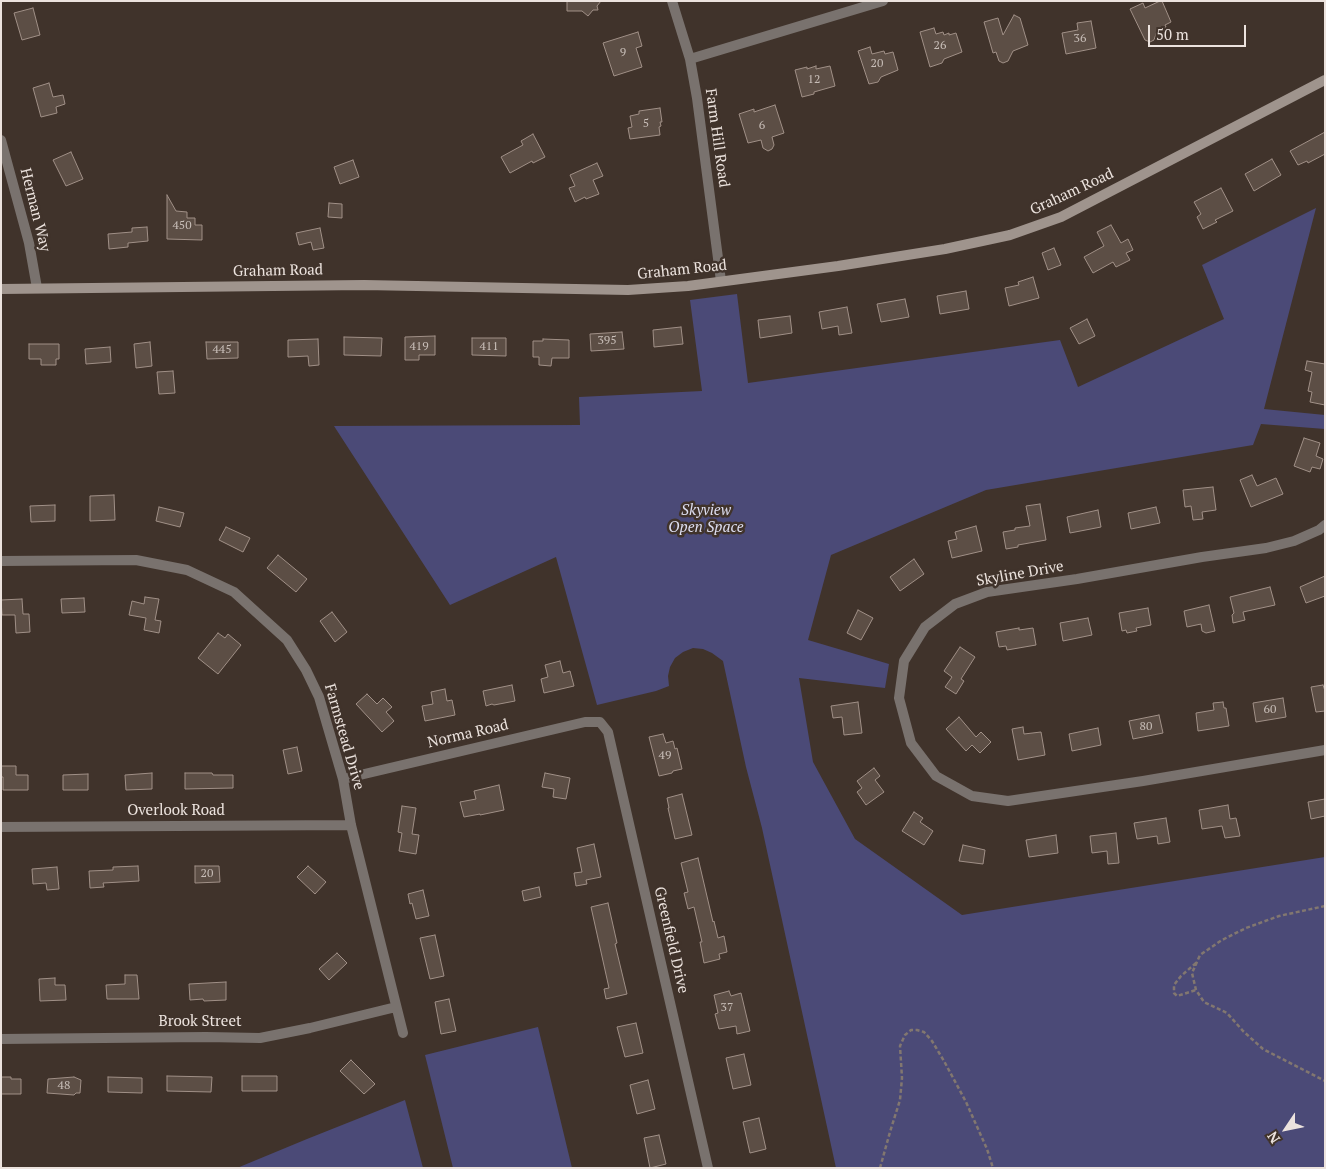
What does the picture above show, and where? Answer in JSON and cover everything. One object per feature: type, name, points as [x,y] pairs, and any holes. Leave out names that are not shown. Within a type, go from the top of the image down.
[{"type":"street","name":"Farm Hill Road","points":[[672,1],[690,59],[697,98],[721,281]]},
{"type":"street","points":[[690,59],[883,1]]},
{"type":"street","name":"Graham Road","points":[[1,289],[364,285],[628,290],[688,286],[838,266],[945,249],[1010,235],[1061,217],[1325,80]]},
{"type":"street","name":"Herman Way","points":[[1,140],[29,243],[37,288]]},
{"type":"street","name":"Skyline Drive","points":[[1325,525],[1319,530],[1294,541],[1266,548],[1202,557],[1077,580],[987,592],[956,604],[926,627],[904,660],[899,698],[911,743],[936,776],[972,796],[1008,801],[1143,781],[1325,750]]},
{"type":"street","name":"Farmstead Drive","points":[[1,561],[136,560],[187,570],[234,592],[287,640],[306,670],[319,697],[343,779],[351,825],[403,1033]]},
{"type":"street","name":"Norma Road","points":[[343,779],[585,722],[600,722]]},
{"type":"street","name":"Greenfield Drive","points":[[600,722],[608,732],[708,1168]]},
{"type":"street","name":"Overlook Road","points":[[1,827],[351,825]]},
{"type":"street","name":"Brook Street","points":[[1,1039],[260,1038],[396,1007]]},
{"type":"path","points":[[1325,906],[1279,916],[1246,928],[1222,940],[1200,955],[1192,974],[1196,990],[1204,1002],[1227,1014],[1263,1049],[1325,1081]]},
{"type":"path","points":[[1196,990],[1177,996],[1174,993],[1174,985],[1197,962]]},
{"type":"path","points":[[880,1168],[900,1100],[902,1078],[900,1046],[905,1035],[911,1030],[924,1032],[944,1061],[966,1102],[987,1149],[993,1168]]},
{"type":"green space","name":"Skyview Open Space","points":[[1316,208],[1264,409],[1325,415],[1325,429],[1261,424],[1253,445],[986,490],[831,555],[808,640],[889,664],[885,688],[799,678],[813,762],[855,839],[962,915],[1325,857],[1325,1168],[836,1168],[762,828],[746,767],[723,661],[703,649],[693,648],[675,658],[668,676],[669,686],[656,691],[597,705],[556,557],[450,605],[334,426],[580,425],[579,397],[702,391],[690,300],[737,294],[748,383],[1060,340],[1078,387],[1224,319],[1202,265]]},
{"type":"green space","points":[[538,1027],[572,1168],[453,1168],[425,1055]]},
{"type":"green space","points":[[405,1100],[423,1168],[237,1168],[307,1139]]},
{"type":"building","points":[[567,1],[601,1],[597,6],[598,10],[593,10],[588,16],[582,11],[567,11]]},
{"type":"building","points":[[1162,1],[1171,22],[1165,25],[1166,27],[1157,31],[1154,40],[1150,42],[1145,40],[1130,9],[1143,3],[1145,8]]},
{"type":"building","points":[[33,8],[40,35],[22,40],[14,13]]},
{"type":"building","points":[[1014,15],[1020,18],[1028,45],[1013,51],[1008,61],[1003,63],[999,61],[996,52],[993,53],[984,22],[998,18],[1003,35]]},
{"type":"building","points":[[1091,21],[1096,48],[1066,54],[1062,33],[1078,30],[1077,23]]},
{"type":"building","points":[[934,28],[936,34],[943,32],[944,35],[949,33],[949,35],[956,33],[962,52],[930,67],[920,32]]},
{"type":"building","points":[[638,32],[642,46],[636,48],[642,67],[614,76],[603,43]]},
{"type":"building","points":[[870,47],[872,54],[884,51],[885,54],[893,52],[898,70],[881,77],[878,82],[869,84],[858,51]]},
{"type":"building","points":[[816,66],[816,69],[830,66],[835,86],[802,97],[795,70]]},
{"type":"building","points":[[49,83],[53,97],[63,95],[65,104],[56,107],[57,113],[41,117],[33,88]]},
{"type":"building","points":[[775,105],[784,133],[772,137],[774,145],[768,151],[763,148],[761,140],[748,143],[739,114],[754,109],[754,112]]},
{"type":"building","points":[[660,108],[662,122],[660,122],[661,126],[659,127],[660,135],[630,139],[628,128],[632,127],[630,116],[639,114],[639,111]]},
{"type":"building","points":[[1325,132],[1325,154],[1308,163],[1307,161],[1298,165],[1290,151]]},
{"type":"building","points":[[533,134],[545,157],[533,163],[532,161],[510,173],[501,157],[523,145],[521,141]]},
{"type":"building","points":[[71,152],[83,179],[66,186],[53,160]]},
{"type":"building","points":[[1272,159],[1281,175],[1254,191],[1245,174]]},
{"type":"building","points":[[353,160],[359,177],[340,184],[334,167]]},
{"type":"building","points":[[597,163],[603,176],[593,180],[599,194],[586,199],[585,197],[575,202],[569,188],[575,186],[570,175]]},
{"type":"building","points":[[1221,188],[1233,211],[1215,220],[1217,222],[1203,229],[1197,217],[1201,214],[1194,202]]},
{"type":"building","points":[[167,195],[176,211],[187,212],[187,218],[195,218],[195,225],[202,225],[202,240],[167,239]]},
{"type":"building","points":[[329,203],[342,204],[342,218],[328,217]]},
{"type":"building","points":[[1111,225],[1121,243],[1128,239],[1133,250],[1126,253],[1130,260],[1116,267],[1113,262],[1093,273],[1084,257],[1104,246],[1097,232]]},
{"type":"building","points":[[147,227],[148,241],[128,243],[128,247],[109,249],[108,234],[132,232],[132,228]]},
{"type":"building","points":[[320,228],[324,248],[313,250],[311,242],[299,245],[296,233]]},
{"type":"building","points":[[1054,248],[1061,265],[1048,270],[1042,253]]},
{"type":"building","points":[[1033,277],[1039,298],[1009,306],[1005,288],[1019,285],[1018,282]]},
{"type":"building","points":[[966,291],[969,309],[940,314],[937,296]]},
{"type":"building","points":[[905,299],[909,317],[881,322],[877,304]]},
{"type":"building","points":[[847,307],[852,333],[839,335],[838,326],[822,329],[819,312]]},
{"type":"building","points":[[790,316],[792,333],[760,338],[758,320]]},
{"type":"building","points":[[1087,319],[1095,336],[1079,344],[1070,328]]},
{"type":"building","points":[[681,327],[683,344],[654,347],[653,330]]},
{"type":"building","points":[[622,332],[624,349],[591,351],[590,334]]},
{"type":"building","points":[[435,336],[435,355],[419,355],[419,360],[405,360],[405,337]]},
{"type":"building","points":[[344,337],[382,338],[381,356],[344,355]]},
{"type":"building","points":[[472,338],[506,338],[506,356],[472,355]]},
{"type":"building","points":[[318,339],[319,365],[309,366],[308,356],[288,357],[288,340]]},
{"type":"building","points":[[543,339],[569,340],[569,358],[552,358],[551,366],[539,365],[539,357],[533,357],[533,341],[543,341]]},
{"type":"building","points":[[150,342],[152,366],[136,368],[134,344]]},
{"type":"building","points":[[206,342],[238,342],[238,358],[207,359]]},
{"type":"building","points":[[29,344],[59,344],[59,359],[56,359],[56,365],[41,365],[41,359],[29,359]]},
{"type":"building","points":[[110,347],[111,362],[86,364],[85,349]]},
{"type":"building","points":[[1307,361],[1325,364],[1325,405],[1310,402],[1312,392],[1308,391],[1312,372],[1305,370]]},
{"type":"building","points":[[173,371],[175,393],[159,394],[157,372]]},
{"type":"building","points":[[1304,438],[1320,443],[1316,456],[1323,459],[1320,469],[1312,467],[1310,472],[1294,466]]},
{"type":"building","points":[[1252,475],[1257,486],[1276,478],[1283,494],[1251,507],[1240,480]]},
{"type":"building","points":[[1213,487],[1216,510],[1202,512],[1203,519],[1193,520],[1191,506],[1185,507],[1183,490]]},
{"type":"building","points":[[114,495],[115,520],[90,521],[90,496]]},
{"type":"building","points":[[1040,504],[1046,540],[1006,549],[1003,532],[1030,526],[1026,506]]},
{"type":"building","points":[[55,505],[55,521],[31,522],[30,506]]},
{"type":"building","points":[[159,507],[184,513],[180,527],[156,521]]},
{"type":"building","points":[[1156,507],[1160,523],[1131,529],[1128,513]]},
{"type":"building","points":[[1098,510],[1101,527],[1070,533],[1067,517]]},
{"type":"building","points":[[976,526],[982,551],[952,558],[948,541],[957,539],[955,532]]},
{"type":"building","points":[[226,527],[250,538],[243,552],[219,540]]},
{"type":"building","points":[[278,555],[307,579],[296,592],[267,568]]},
{"type":"building","points":[[914,559],[924,574],[900,591],[890,577]]},
{"type":"building","points":[[1325,576],[1325,596],[1306,603],[1300,587]]},
{"type":"building","points":[[1270,587],[1275,605],[1243,612],[1245,620],[1233,623],[1232,615],[1234,613],[1230,597]]},
{"type":"building","points":[[145,597],[159,599],[155,620],[161,621],[159,633],[144,630],[146,618],[129,615],[132,601],[144,604]]},
{"type":"building","points":[[84,598],[85,612],[62,613],[61,599]]},
{"type":"building","points":[[22,599],[23,614],[29,614],[30,632],[16,633],[15,615],[2,615],[1,600]]},
{"type":"building","points":[[1209,605],[1215,631],[1206,633],[1202,631],[1201,624],[1187,627],[1184,611]]},
{"type":"building","points":[[1148,608],[1151,625],[1136,628],[1137,631],[1127,633],[1126,630],[1122,631],[1119,613]]},
{"type":"building","points":[[858,610],[873,618],[861,640],[847,633]]},
{"type":"building","points":[[332,612],[347,632],[335,642],[320,621]]},
{"type":"building","points":[[1088,618],[1092,635],[1063,641],[1060,623]]},
{"type":"building","points":[[1019,628],[1019,630],[1033,628],[1036,645],[1007,650],[1006,646],[999,647],[996,632]]},
{"type":"building","points":[[218,633],[225,638],[228,634],[241,645],[218,674],[198,658]]},
{"type":"building","points":[[960,647],[975,657],[961,679],[964,681],[956,694],[945,687],[952,677],[944,671]]},
{"type":"building","points":[[560,661],[563,673],[570,671],[574,686],[544,693],[541,679],[548,677],[545,665]]},
{"type":"building","points":[[512,685],[515,701],[486,706],[483,691]]},
{"type":"building","points":[[1323,685],[1325,691],[1325,711],[1316,712],[1311,687]]},
{"type":"building","points":[[445,689],[447,701],[452,700],[455,715],[425,721],[422,706],[433,704],[431,692]]},
{"type":"building","points":[[367,694],[377,704],[383,698],[392,707],[386,712],[394,721],[382,732],[356,704]]},
{"type":"building","points":[[1283,698],[1286,717],[1256,722],[1253,703]]},
{"type":"building","points":[[858,702],[862,733],[844,735],[842,717],[833,718],[831,706]]},
{"type":"building","points":[[1223,702],[1229,726],[1198,731],[1196,713],[1214,710],[1213,703]]},
{"type":"building","points":[[1159,715],[1163,733],[1133,739],[1129,721]]},
{"type":"building","points":[[959,717],[976,737],[981,732],[991,742],[980,753],[972,745],[966,751],[946,729]]},
{"type":"building","points":[[1023,727],[1024,734],[1041,732],[1045,755],[1018,760],[1012,729]]},
{"type":"building","points":[[1098,728],[1101,745],[1072,751],[1069,734]]},
{"type":"building","points":[[663,734],[666,743],[673,741],[675,749],[677,748],[682,769],[659,776],[649,737]]},
{"type":"building","points":[[297,747],[302,771],[288,774],[283,750]]},
{"type":"building","points":[[1,766],[16,766],[16,775],[28,775],[28,790],[3,790]]},
{"type":"building","points":[[874,768],[880,776],[875,780],[884,792],[866,805],[857,792],[862,788],[857,781]]},
{"type":"building","points":[[152,773],[152,789],[126,790],[125,775]]},
{"type":"building","points":[[185,773],[233,775],[233,788],[185,789]]},
{"type":"building","points":[[545,773],[570,778],[566,799],[553,797],[554,789],[542,787]]},
{"type":"building","points":[[88,774],[88,790],[63,790],[63,775]]},
{"type":"building","points":[[499,785],[504,810],[464,817],[460,802],[476,799],[474,791]]},
{"type":"building","points":[[682,794],[692,835],[675,839],[667,798]]},
{"type":"building","points":[[1325,799],[1325,816],[1311,819],[1308,802]]},
{"type":"building","points":[[1228,805],[1230,819],[1236,818],[1240,836],[1225,838],[1222,826],[1202,829],[1199,810]]},
{"type":"building","points":[[402,806],[416,808],[412,834],[419,835],[416,854],[399,851],[402,833],[398,832]]},
{"type":"building","points":[[914,812],[923,818],[920,822],[933,831],[924,845],[902,831]]},
{"type":"building","points":[[1166,818],[1170,842],[1158,844],[1157,836],[1137,839],[1134,823]]},
{"type":"building","points":[[1116,833],[1119,863],[1108,864],[1107,851],[1092,853],[1090,836]]},
{"type":"building","points":[[1056,835],[1058,853],[1029,857],[1026,840]]},
{"type":"building","points":[[594,844],[601,877],[586,880],[587,884],[576,886],[574,873],[582,872],[577,848]]},
{"type":"building","points":[[963,845],[985,850],[983,864],[959,861]]},
{"type":"building","points":[[698,858],[713,922],[718,938],[724,936],[727,952],[719,954],[720,959],[704,963],[700,942],[702,942],[694,907],[688,909],[684,893],[688,892],[681,863]]},
{"type":"building","points":[[138,866],[139,881],[103,883],[104,887],[90,888],[89,871],[113,870],[113,867]]},
{"type":"building","points":[[195,866],[219,866],[220,882],[195,883]]},
{"type":"building","points":[[308,866],[326,882],[315,894],[297,877]]},
{"type":"building","points":[[57,867],[59,889],[47,890],[46,883],[33,884],[32,869]]},
{"type":"building","points":[[539,887],[541,897],[524,901],[522,891]]},
{"type":"building","points":[[423,890],[429,916],[416,919],[408,894]]},
{"type":"building","points":[[608,903],[617,943],[615,944],[627,994],[606,999],[604,989],[609,988],[591,907]]},
{"type":"building","points":[[435,935],[444,976],[430,979],[420,938]]},
{"type":"building","points":[[337,953],[347,963],[329,980],[319,969]]},
{"type":"building","points":[[125,975],[137,975],[139,999],[107,999],[106,985],[125,984]]},
{"type":"building","points":[[55,978],[55,985],[65,985],[66,1000],[40,1001],[39,979]]},
{"type":"building","points":[[226,982],[226,1000],[190,1000],[189,984]]},
{"type":"building","points":[[729,991],[731,996],[741,993],[750,1031],[737,1034],[736,1026],[719,1029],[715,1014],[718,1013],[714,995]]},
{"type":"building","points":[[449,999],[456,1031],[441,1034],[435,1002]]},
{"type":"building","points":[[636,1023],[643,1053],[625,1057],[617,1027]]},
{"type":"building","points":[[744,1054],[751,1085],[733,1089],[726,1058]]},
{"type":"building","points":[[351,1060],[375,1084],[364,1094],[340,1071]]},
{"type":"building","points":[[167,1076],[212,1077],[211,1092],[167,1091]]},
{"type":"building","points":[[242,1076],[277,1076],[277,1091],[242,1091]]},
{"type":"building","points":[[1,1077],[21,1079],[21,1094],[1,1094]]},
{"type":"building","points":[[74,1077],[81,1080],[80,1093],[74,1095],[47,1093],[48,1079]]},
{"type":"building","points":[[108,1077],[142,1078],[142,1093],[108,1092]]},
{"type":"building","points":[[648,1080],[655,1109],[637,1114],[630,1085]]},
{"type":"building","points":[[759,1118],[766,1149],[750,1153],[743,1122]]},
{"type":"building","points":[[659,1135],[666,1164],[650,1168],[644,1138]]}]
